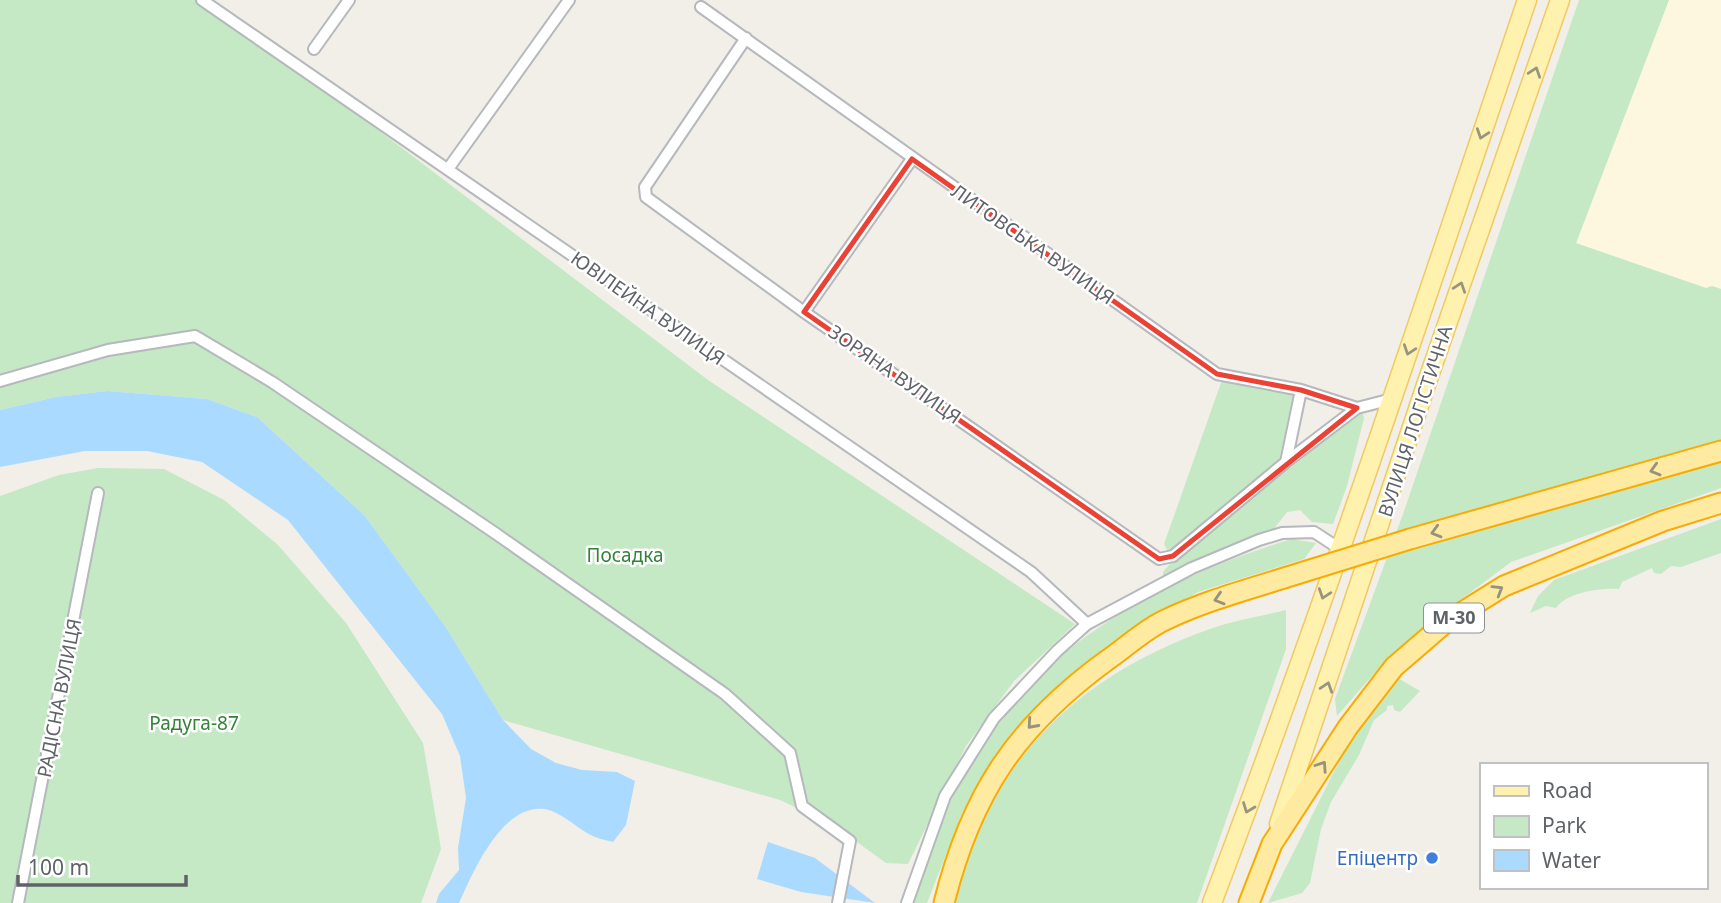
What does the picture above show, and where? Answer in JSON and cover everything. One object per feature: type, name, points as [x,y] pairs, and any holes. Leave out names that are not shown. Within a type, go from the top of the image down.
[{"type":"highway","points":[[945,901],[956,858],[974,814],[999,767],[1029,727],[1052,703],[1161,622],[1202,604],[1410,539],[1721,451]]},
{"type":"highway","name":"М-30","points":[[1250,903],[1272,844],[1348,727],[1394,667],[1445,624],[1504,586],[1615,540],[1721,502]]},
{"type":"main road","points":[[1212,903],[1392,399],[1527,0]]},
{"type":"main road","name":"ВУЛИЦЯ ЛОГІСТИЧНА","points":[[1272,844],[1301,769],[1427,382],[1560,0]]},
{"type":"street","name":"ЮВІЛЕЙНА ВУЛИЦЯ","points":[[202,0],[1031,572],[1087,624]]},
{"type":"street","points":[[314,49],[349,0]]},
{"type":"street","points":[[448,169],[569,0]]},
{"type":"street","name":"ЛИТОВСЬКА ВУЛИЦЯ","points":[[701,7],[1217,374],[1301,390],[1357,408]]},
{"type":"street","name":"ЗОРЯНА ВУЛИЦЯ","points":[[746,38],[645,187],[646,197],[804,312],[1159,559],[1173,556],[1286,462]]},
{"type":"street","points":[[804,312],[912,159]]},
{"type":"street","points":[[0,381],[108,350],[195,336],[272,382],[495,533],[725,694],[790,752],[802,806],[849,841],[838,903]]},
{"type":"street","points":[[1286,462],[1301,390]]},
{"type":"street","points":[[1286,462],[1357,408],[1392,399]]},
{"type":"street","name":"РАДІСНА ВУЛИЦЯ","points":[[18,903],[98,492]]},
{"type":"street","points":[[907,903],[945,796],[994,718],[1056,651],[1087,624],[1192,568],[1282,533],[1314,532],[1339,549]]},
{"type":"highlighted area","points":[[912,159],[1217,374],[1301,390],[1357,408],[1173,556],[1159,559],[804,312]]},
{"type":"shaded area","points":[[1669,0],[1721,0],[1721,289],[1712,286],[1707,288],[1576,244]]},
{"type":"green space","name":"Посадка","points":[[0,0],[196,0],[307,76],[708,380],[1075,624],[1014,681],[966,746],[908,864],[886,863],[835,826],[780,800],[503,720],[445,626],[365,516],[257,417],[207,399],[107,391],[56,397],[0,410]]},
{"type":"green space","points":[[1579,0],[1669,0],[1576,243],[1706,288],[1712,286],[1721,289],[1721,443],[1405,530],[1405,551],[1721,462],[1721,488],[1511,562],[1419,631],[1384,662],[1337,716],[1335,699],[1403,514]]},
{"type":"green space","points":[[1222,380],[1293,394],[1279,461],[1169,553],[1164,544]]},
{"type":"green space","points":[[1359,413],[1363,414],[1364,418],[1347,486],[1333,524],[1312,522],[1300,510],[1287,512],[1273,530],[1163,576],[1169,565]]},
{"type":"green space","name":"Радуга-87","points":[[98,468],[164,469],[224,500],[278,545],[346,623],[423,743],[441,849],[421,903],[0,903],[0,496],[59,475]]},
{"type":"green space","points":[[1721,519],[1721,553],[1681,567],[1671,566],[1661,574],[1654,573],[1652,568],[1622,582],[1619,589],[1585,592],[1568,598],[1556,608],[1546,606],[1530,613],[1538,596],[1554,580]]},
{"type":"green space","points":[[1292,539],[1316,543],[1304,559],[1198,592],[1151,619],[1044,700],[1003,747],[963,811],[927,903],[913,903],[929,844],[977,750],[1014,701],[1046,668],[1082,639],[1162,590],[1248,553]]},
{"type":"green space","points":[[1286,610],[1286,649],[1197,903],[954,903],[969,853],[990,807],[1015,766],[1045,730],[1080,698],[1120,671],[1164,648],[1222,625]]},
{"type":"green space","points":[[1396,677],[1420,691],[1400,712],[1394,710],[1393,705],[1387,706],[1387,710],[1374,720],[1359,755],[1331,802],[1321,829],[1310,883],[1302,893],[1268,903],[1361,718]]},
{"type":"water","points":[[107,391],[207,399],[257,417],[365,516],[445,626],[503,720],[531,749],[556,763],[582,770],[617,772],[635,781],[626,825],[613,842],[590,835],[551,811],[530,810],[515,817],[491,842],[459,903],[436,903],[439,894],[459,870],[458,848],[466,798],[460,756],[442,714],[288,520],[202,462],[147,451],[85,451],[0,467],[0,410],[56,397]]},
{"type":"water","points":[[768,842],[815,858],[875,903],[801,892],[757,879]]},
{"type":"place","name":"Епіцентр","points":[[1432,858]]}]
